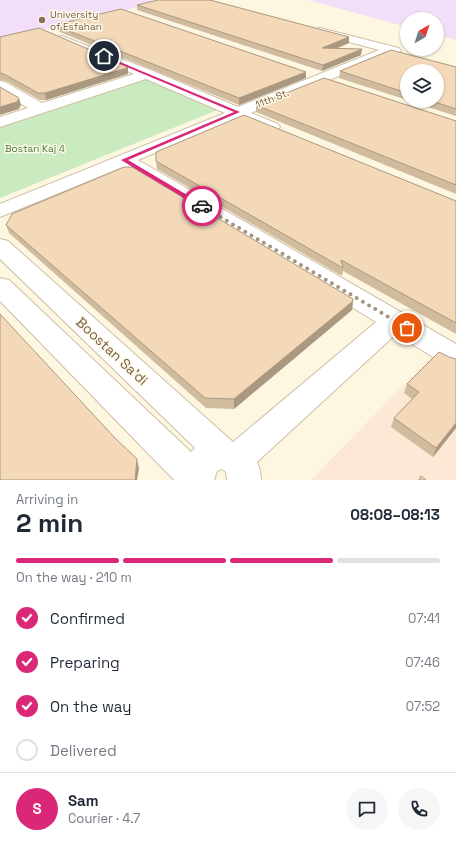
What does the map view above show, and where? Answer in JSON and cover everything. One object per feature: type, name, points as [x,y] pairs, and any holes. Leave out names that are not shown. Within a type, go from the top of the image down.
[{"type":"street","name":"11th St.","points":[[0,211],[238,112],[314,75],[397,52],[306,27]]},
{"type":"street","points":[[53,35],[288,133]]},
{"type":"street","points":[[0,122],[148,74]]},
{"type":"street","points":[[314,75],[344,85]]},
{"type":"street","points":[[0,85],[41,109]]},
{"type":"street","points":[[124,160],[456,357]]},
{"type":"street","name":"Boostan Sa'di","points":[[0,246],[240,469]]},
{"type":"street","points":[[0,286],[197,480]]},
{"type":"street","points":[[197,480],[199,466],[204,460],[217,455],[240,469],[394,321]]},
{"type":"shaded area","name":"University of Esfahan","points":[[0,0],[167,0],[0,40]]},
{"type":"shaded area","points":[[308,0],[456,0],[456,40],[444,37],[444,12],[400,12],[400,25]]},
{"type":"shaded area","points":[[436,352],[456,364],[456,480],[311,480]]},
{"type":"green space","name":"Bostan Kaj 4","points":[[147,78],[220,109],[0,198],[0,124]]},
{"type":"building","points":[[158,0],[210,0],[349,37],[322,48],[362,49],[323,65],[137,5]]},
{"type":"building","points":[[121,9],[306,72],[239,98],[54,25]]},
{"type":"building","points":[[39,28],[128,66],[127,68],[45,93],[38,93],[0,73],[0,37]]},
{"type":"building","points":[[391,50],[400,52],[400,56],[414,56],[456,67],[456,109],[444,105],[444,64],[400,64],[400,91],[340,71]]},
{"type":"building","points":[[324,78],[400,103],[400,108],[416,108],[456,121],[456,185],[256,105]]},
{"type":"building","points":[[0,87],[19,98],[17,102],[0,107]]},
{"type":"building","points":[[244,115],[456,201],[456,323],[341,260],[343,268],[156,161],[156,152]]},
{"type":"building","points":[[124,167],[132,167],[353,299],[353,301],[234,399],[205,398],[6,225],[12,214]]},
{"type":"building","points":[[0,314],[115,438],[137,459],[135,480],[0,480]]},
{"type":"building","points":[[439,352],[456,359],[456,423],[436,448],[394,418],[419,392],[407,384]]},
{"type":"building","points":[[421,476],[426,480],[419,480]]},
{"type":"way so far","points":[[202,206],[407,328]]},
{"type":"place","name":"University of Esfahan","points":[[42,20]]},
{"type":"route","points":[[104,56],[238,112],[124,160],[202,206]]}]
